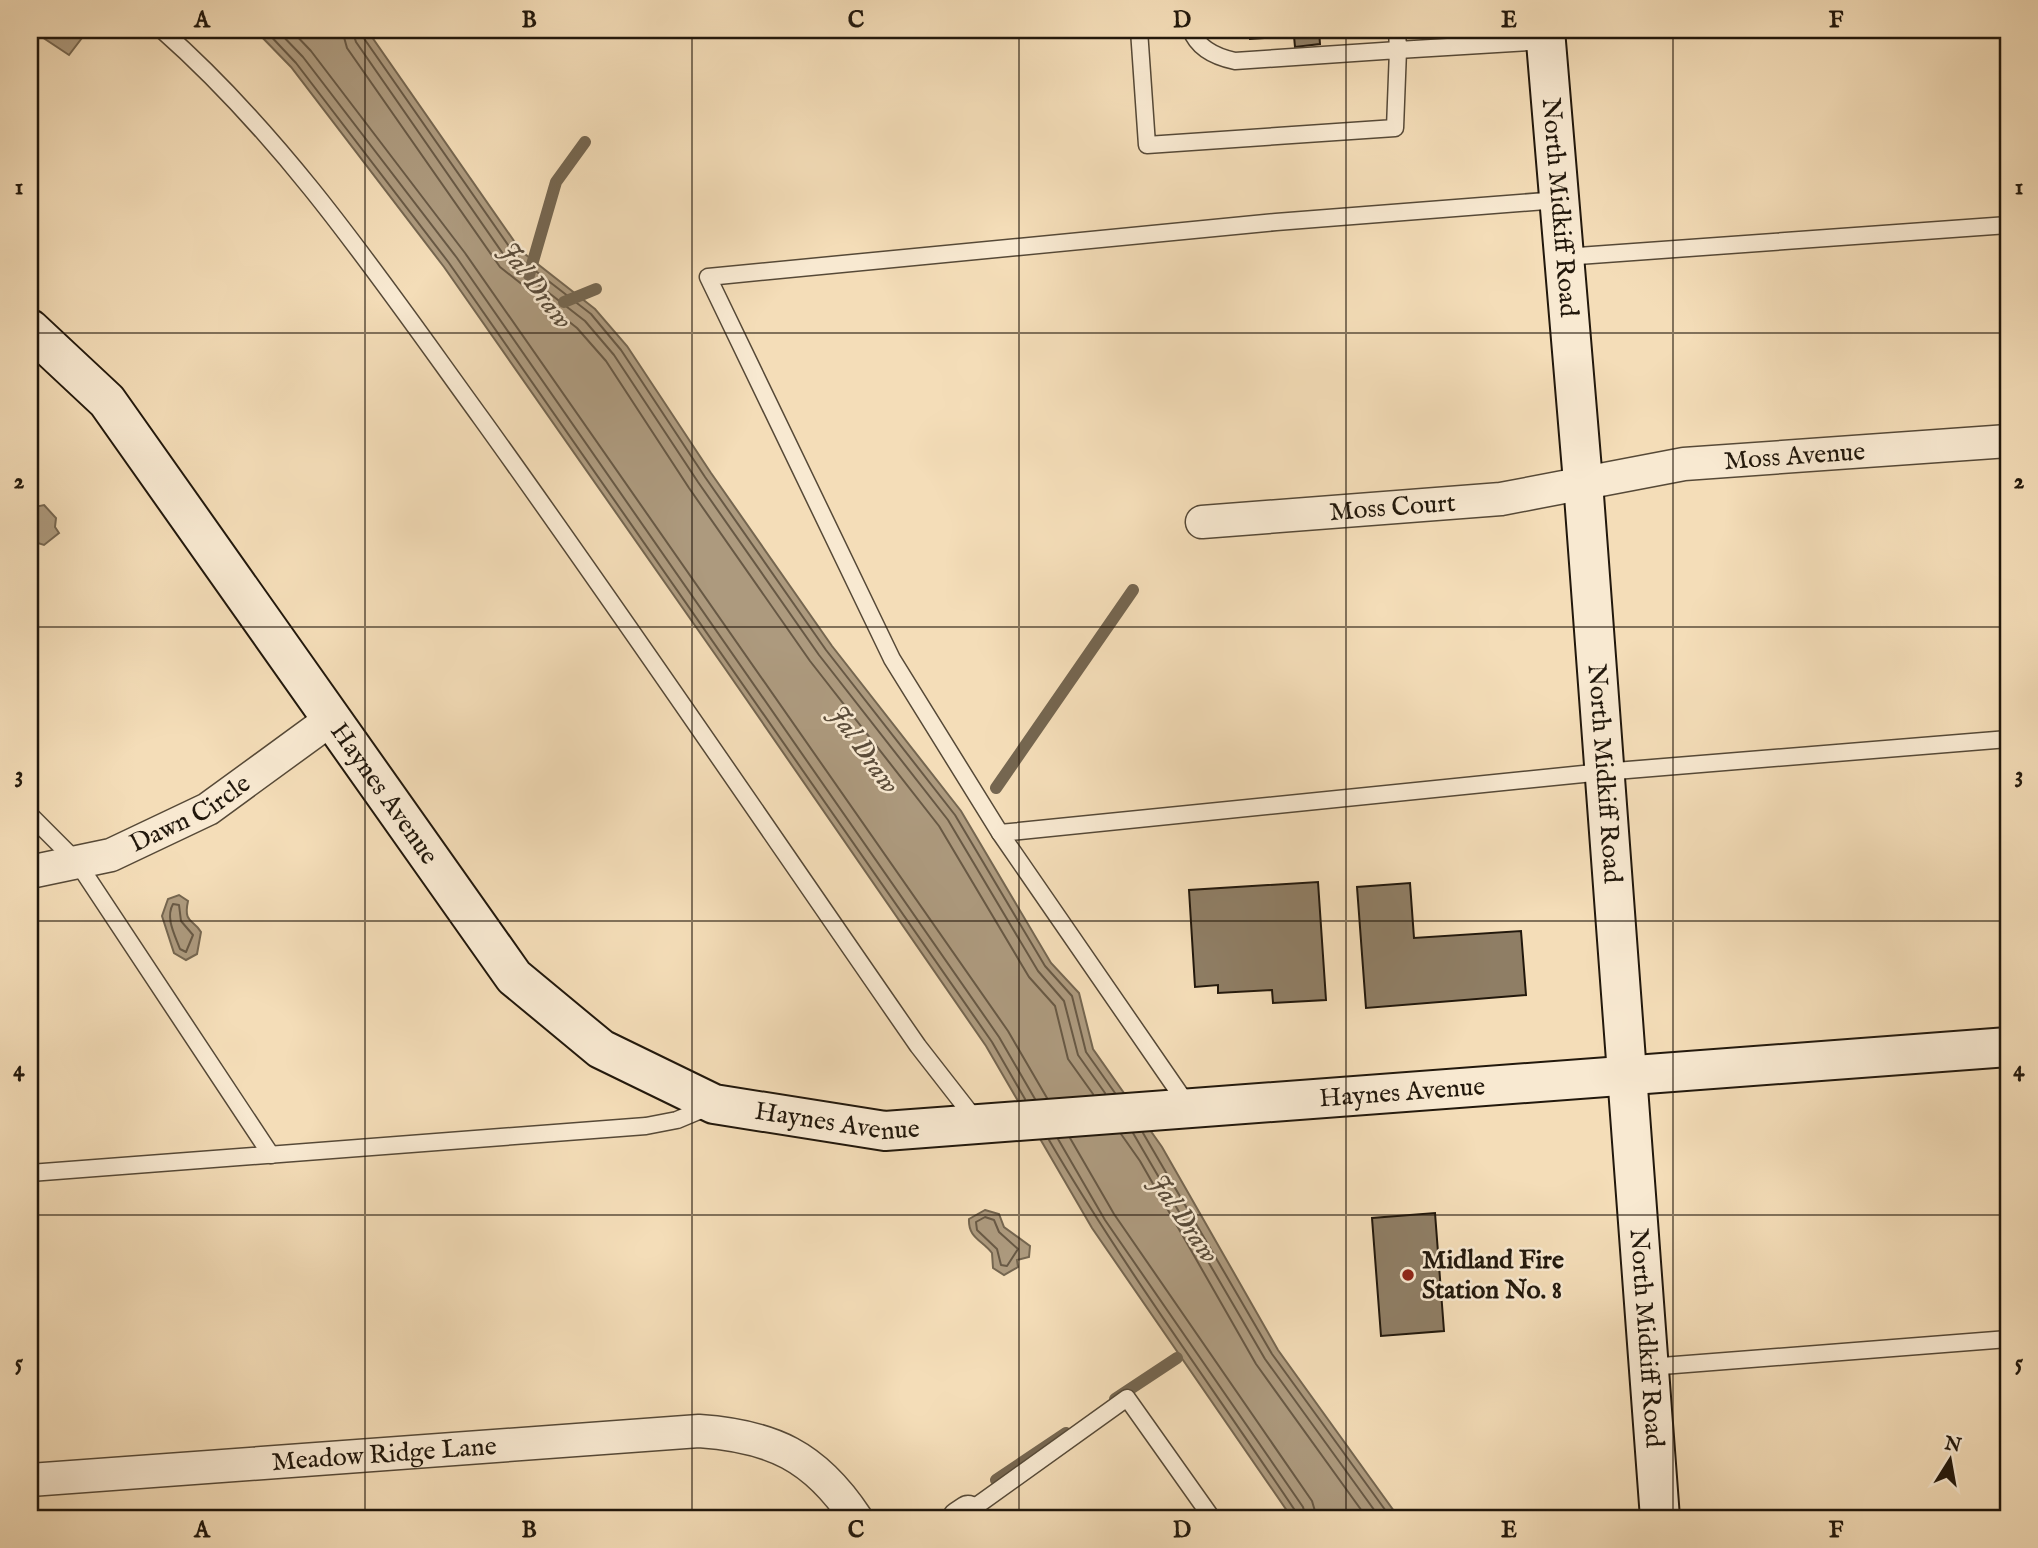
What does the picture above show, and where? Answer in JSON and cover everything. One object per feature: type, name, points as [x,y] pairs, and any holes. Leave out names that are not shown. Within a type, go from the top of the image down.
[{"type":"street","name":"North Midkiff Road","points":[[1545,35],[1583,482],[1660,1518]]},
{"type":"street","name":"Haynes Avenue","points":[[30,329],[107,401],[514,977],[601,1049],[714,1104],[885,1132],[2008,1047]]},
{"type":"street","name":"Moss Avenue","points":[[1583,482],[1684,464],[2008,440]]},
{"type":"street","name":"Moss Court","points":[[1202,522],[1501,499],[1583,482]]},
{"type":"street","name":"Dawn Circle","points":[[30,872],[111,855],[208,809],[330,720]]},
{"type":"street","name":"Meadow Ridge Lane","points":[[30,1480],[699,1431],[738,1434],[800,1456],[837,1489],[856,1518]]},
{"type":"lane","points":[[162,30],[205,67],[340,222],[527,482],[918,1046],[990,1124]]},
{"type":"lane","points":[[1139,30],[1147,145],[1395,128],[1397,30]]},
{"type":"lane","points":[[1191,30],[1195,40],[1205,49],[1220,58],[1235,61],[1398,50],[1545,35]]},
{"type":"lane","points":[[1177,1110],[892,659],[708,277],[1262,223],[1558,200]]},
{"type":"lane","points":[[1564,257],[2008,225]]},
{"type":"lane","points":[[1000,833],[1603,772],[2008,739]]},
{"type":"lane","points":[[30,815],[77,862],[271,1155]]},
{"type":"lane","points":[[30,1173],[646,1126],[677,1120],[714,1104]]},
{"type":"lane","points":[[1649,1367],[2008,1339]]},
{"type":"lane","points":[[963,1515],[1126,1398],[1212,1518]]},
{"type":"water","points":[[48,30],[88,30],[69,55],[42,37]]},
{"type":"water","name":"Jal Draw","points":[[255,30],[367,30],[521,251],[595,309],[627,346],[711,473],[832,646],[961,811],[1051,963],[1079,993],[1093,1049],[1162,1147],[1278,1350],[1399,1518],[1292,1518],[1092,1228],[986,1046],[724,667],[444,267],[291,67]]},
{"type":"water","points":[[44,505],[56,518],[55,527],[59,533],[44,545],[38,543],[30,548],[30,508]]},
{"type":"water","points":[[179,895],[188,901],[188,917],[201,932],[197,954],[186,960],[174,953],[162,916],[168,899]]},
{"type":"water","points":[[985,1210],[999,1214],[1004,1227],[1030,1246],[1029,1257],[1017,1260],[1018,1267],[1004,1275],[993,1268],[992,1253],[976,1238],[969,1225],[969,1219]]},
{"type":"building","points":[[1249,30],[1335,30],[1319,31],[1320,44],[1295,47],[1294,36],[1250,39]]},
{"type":"building","points":[[1318,882],[1326,1000],[1273,1003],[1272,990],[1218,993],[1218,985],[1195,987],[1189,890]]},
{"type":"building","points":[[1410,883],[1414,938],[1521,931],[1526,995],[1366,1008],[1357,887]]},
{"type":"building","name":"Midland Fire Station No. 8","points":[[1435,1213],[1444,1331],[1381,1336],[1372,1218]]},
{"type":"waterway","name":"Jal Draw","points":[[529,275],[556,182],[585,142]]},
{"type":"waterway","name":"Jal Draw","points":[[564,302],[596,289]]},
{"type":"waterway","points":[[996,788],[1133,590]]},
{"type":"waterway","points":[[1115,1399],[1177,1358]]},
{"type":"waterway","points":[[996,1480],[1066,1433]]},
{"type":"place","name":"Midland Fire Station No. 8","points":[[1408,1275]]}]
